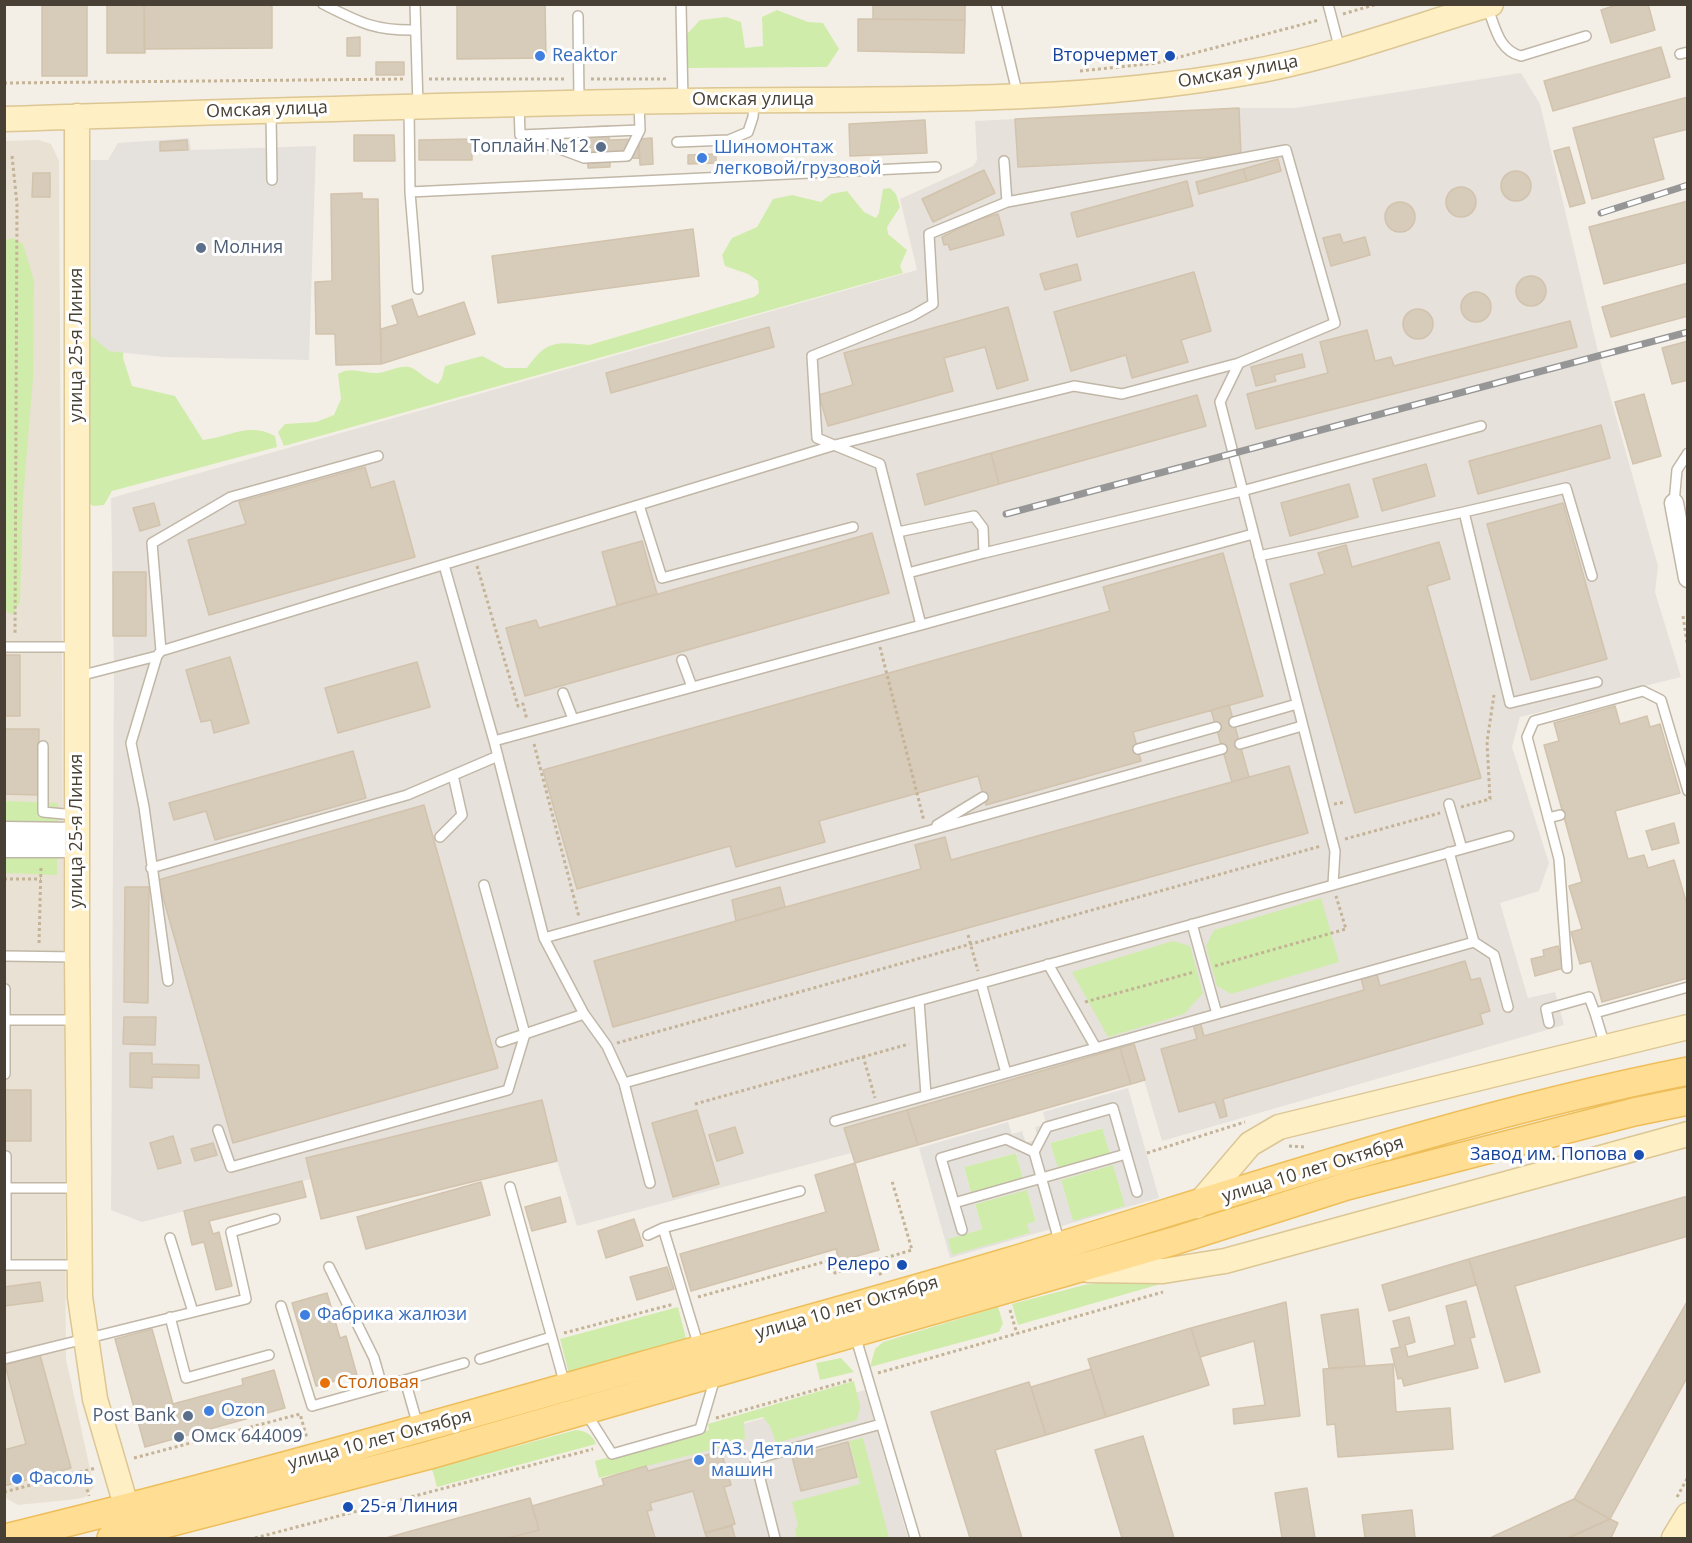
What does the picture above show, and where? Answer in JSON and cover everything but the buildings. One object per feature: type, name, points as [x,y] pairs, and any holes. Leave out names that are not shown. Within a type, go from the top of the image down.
[{"type":"main road","name":"Омская улица","points":[[4,119],[519,104],[1018,98],[1147,88],[1247,73],[1340,50],[1444,11],[1489,5]]},
{"type":"main road","name":"улица 25-я Линия","points":[[77,116],[76,647],[80,1265],[84,1338],[94,1400],[127,1530]]},
{"type":"main road","points":[[1197,1206],[1250,1144],[1279,1127],[1688,1027]]},
{"type":"main road","name":"улица 10 лет Октября","points":[[127,1530],[419,1430],[1197,1206],[1324,1163],[1626,1083],[1688,1071]]},
{"type":"main road","name":"улица 10 лет Октября","points":[[5,1539],[127,1530],[415,1459],[1174,1241],[1347,1186],[1634,1112],[1688,1101]]},
{"type":"main road","points":[[1076,1269],[1163,1271],[1193,1268],[1250,1255],[1688,1134]]},
{"type":"main road","points":[[1174,1241],[1174,1254],[1179,1263],[1193,1268]]},
{"type":"main road","points":[[1674,1539],[1688,1515]]},
{"type":"street","points":[[1674,503],[1688,578]]},
{"type":"street","points":[[4,831],[77,832]]},
{"type":"street","points":[[4,848],[42,848],[77,832]]},
{"type":"lane","points":[[323,4],[369,27],[388,31],[416,30]]},
{"type":"lane","points":[[415,4],[417,78],[413,107],[410,192],[418,288]]},
{"type":"lane","points":[[681,4],[683,101]]},
{"type":"lane","points":[[996,4],[1018,98]]},
{"type":"lane","points":[[1328,4],[1340,50]]},
{"type":"lane","points":[[1489,5],[1502,45],[1511,53],[1521,56],[1586,36]]},
{"type":"lane","points":[[578,16],[579,103]]},
{"type":"lane","points":[[677,142],[729,140],[748,132],[753,117],[754,100]]},
{"type":"lane","points":[[520,135],[584,158],[627,156],[640,130],[639,102]]},
{"type":"lane","points":[[519,104],[520,135]]},
{"type":"lane","points":[[271,110],[272,180]]},
{"type":"lane","points":[[520,135],[640,130]]},
{"type":"lane","points":[[77,677],[835,446],[1074,386],[1122,394],[1239,363],[1335,323],[1286,150],[1007,202],[929,234],[933,304],[912,316],[812,356],[817,438],[835,446],[880,464],[921,625]]},
{"type":"lane","points":[[1004,160],[1007,202]]},
{"type":"lane","points":[[410,192],[936,167]]},
{"type":"lane","points":[[1239,363],[1220,402],[1335,851],[1333,885]]},
{"type":"lane","points":[[908,573],[984,552],[1242,491],[1481,426]]},
{"type":"lane","points":[[1674,503],[1677,470],[1688,453]]},
{"type":"lane","points":[[168,981],[144,807],[131,743],[159,653],[152,543],[231,497],[378,456]]},
{"type":"lane","points":[[1259,556],[1566,488],[1592,576]]},
{"type":"lane","points":[[639,505],[662,578],[853,527]]},
{"type":"lane","points":[[1464,512],[1498,663],[1510,704],[1597,682]]},
{"type":"lane","points":[[898,532],[974,516],[983,528],[984,552]]},
{"type":"lane","points":[[494,741],[1253,534]]},
{"type":"lane","points":[[444,565],[494,741],[544,938],[584,1014],[607,1046],[624,1083],[650,1183]]},
{"type":"lane","points":[[4,647],[76,647]]},
{"type":"lane","points":[[682,660],[692,687]]},
{"type":"lane","points":[[1567,968],[1559,859],[1527,737],[1534,721],[1643,691],[1661,700],[1688,791]]},
{"type":"lane","points":[[563,693],[573,719]]},
{"type":"lane","points":[[1234,722],[1297,704]]},
{"type":"lane","points":[[1240,744],[1302,726]]},
{"type":"lane","points":[[1138,749],[1216,727]]},
{"type":"lane","points":[[43,746],[44,812],[77,832]]},
{"type":"lane","points":[[544,938],[1222,749]]},
{"type":"lane","points":[[151,868],[407,795],[498,756]]},
{"type":"lane","points":[[440,837],[462,815],[453,775]]},
{"type":"lane","points":[[927,831],[983,797]]},
{"type":"lane","points":[[1450,807],[1462,849]]},
{"type":"lane","points":[[1548,818],[1560,815]]},
{"type":"lane","points":[[624,1083],[1509,836]]},
{"type":"lane","points":[[1449,852],[1474,942],[1494,955],[1508,1007]]},
{"type":"lane","points":[[218,1130],[231,1167],[508,1090],[525,1034],[484,885]]},
{"type":"lane","points":[[1192,924],[1217,1014]]},
{"type":"lane","points":[[835,1121],[1474,942]]},
{"type":"lane","points":[[4,956],[77,957]]},
{"type":"lane","points":[[1048,964],[1096,1048]]},
{"type":"lane","points":[[981,983],[1006,1073]]},
{"type":"lane","points":[[1595,1013],[1688,987]]},
{"type":"lane","points":[[5,989],[5,1074]]},
{"type":"lane","points":[[1549,1023],[1546,1009],[1589,997],[1605,1047]]},
{"type":"lane","points":[[919,1000],[926,1095]]},
{"type":"lane","points":[[501,1042],[584,1014]]},
{"type":"lane","points":[[5,1020],[77,1020]]},
{"type":"lane","points":[[1061,1246],[1034,1152],[1047,1127],[1113,1108],[1137,1192]]},
{"type":"lane","points":[[962,1230],[941,1158],[1006,1139],[1034,1152]]},
{"type":"lane","points":[[954,1203],[1126,1154]]},
{"type":"lane","points":[[6,1156],[5,1265],[80,1265]]},
{"type":"lane","points":[[510,1187],[566,1388]]},
{"type":"lane","points":[[6,1188],[79,1188]]},
{"type":"lane","points":[[648,1234],[801,1191]]},
{"type":"lane","points":[[4,1359],[246,1299],[231,1232],[275,1219]]},
{"type":"lane","points":[[663,1228],[700,1349]]},
{"type":"lane","points":[[170,1238],[193,1312]]},
{"type":"lane","points":[[329,1267],[374,1358],[382,1386]]},
{"type":"lane","points":[[280,1306],[312,1406],[464,1363]]},
{"type":"lane","points":[[170,1317],[186,1378],[269,1355]]},
{"type":"lane","points":[[854,1333],[915,1539]]},
{"type":"lane","points":[[480,1359],[551,1337]]},
{"type":"lane","points":[[584,1410],[612,1454],[700,1429],[717,1372]]},
{"type":"lane","points":[[405,1380],[419,1430]]},
{"type":"lane","points":[[775,1539],[755,1459],[881,1424]]},
{"type":"path","points":[[1069,72],[1157,63],[1377,4]]},
{"type":"path","points":[[4,83],[417,78]]},
{"type":"path","points":[[12,156],[17,204],[15,648]]},
{"type":"path","points":[[1683,616],[1688,649]]},
{"type":"path","points":[[877,637],[927,831]]},
{"type":"path","points":[[607,1046],[1333,843],[1450,807],[1490,799],[1487,742],[1498,663]]},
{"type":"path","points":[[38,957],[42,848]]},
{"type":"path","points":[[4,879],[40,879]]},
{"type":"path","points":[[1330,933],[1346,929],[1338,901]]},
{"type":"path","points":[[968,935],[981,983]]},
{"type":"path","points":[[694,1104],[922,1040]]},
{"type":"path","points":[[863,1056],[878,1109]]},
{"type":"path","points":[[551,1337],[831,1260],[835,1273],[912,1250],[892,1181]]},
{"type":"path","points":[[1010,1310],[1017,1334]]},
{"type":"path","points":[[702,1422],[867,1376]]},
{"type":"path","points":[[4,1492],[300,1414]]},
{"type":"path","points":[[255,1539],[606,1445]]},
{"type":"shaded area","points":[[1521,73],[1540,104],[1601,364],[1658,566],[1655,592],[1681,677],[1520,717],[1512,747],[1549,863],[1539,891],[1500,903],[1528,998],[1555,992],[1564,1025],[1162,1141],[1144,1080],[855,1163],[851,1153],[577,1226],[557,1161],[321,1219],[311,1179],[142,1222],[111,1210],[114,668],[111,498],[917,270],[900,199],[973,166],[977,160],[975,121],[1239,108],[1295,108]]},
{"type":"shaded area","name":"Молния","points":[[189,138],[191,150],[316,146],[309,360],[163,357],[109,351],[91,336],[88,160],[108,160],[118,143]]},
{"type":"shaded area","points":[[39,140],[51,144],[59,161],[66,1359],[94,1487],[85,1497],[77,1499],[18,1505],[4,1497],[4,141]]},
{"type":"shaded area","points":[[1128,1088],[1159,1198],[950,1258],[919,1148],[1008,1122],[1012,1134],[1022,1131],[1026,1143],[1038,1139],[1035,1127],[1046,1124],[1043,1112]],"holes":[[[1102,1128],[1110,1153],[1058,1168],[1050,1143]],[[1016,1153],[1023,1178],[971,1193],[964,1167]],[[1113,1165],[1125,1206],[1073,1221],[1061,1180]],[[1027,1190],[1036,1221],[1027,1224],[1030,1233],[952,1255],[948,1239],[982,1229],[975,1204]]]},
{"type":"shaded area","points":[[865,1390],[908,1538],[631,1538],[610,1461]]},
{"type":"green space","points":[[777,10],[808,22],[823,23],[839,49],[827,67],[688,68],[687,34],[700,20],[726,17],[741,22],[745,48],[763,46],[762,17]]},
{"type":"green space","points":[[890,188],[896,194],[900,207],[887,227],[888,234],[907,250],[900,266],[903,273],[284,446],[278,432],[285,424],[316,422],[334,415],[341,399],[338,374],[343,372],[352,370],[376,373],[409,367],[438,384],[445,366],[482,356],[505,368],[527,368],[540,352],[553,345],[568,343],[589,345],[754,297],[759,293],[758,281],[748,274],[725,266],[722,255],[732,238],[757,227],[773,199],[792,195],[821,202],[831,194],[847,191],[864,212],[876,218],[883,189]]},
{"type":"green space","points":[[13,238],[23,244],[34,281],[33,378],[23,499],[20,602],[12,615],[4,609],[4,241]]},
{"type":"green space","points":[[98,276],[125,334],[123,358],[132,386],[175,396],[203,440],[256,430],[275,436],[277,447],[112,491],[104,505],[93,506],[86,501],[85,278]]},
{"type":"green space","points":[[5,801],[58,803],[57,875],[5,873]]},
{"type":"green space","points":[[1321,898],[1339,962],[1231,994],[1217,986],[1206,946],[1214,930]]},
{"type":"green space","points":[[1173,941],[1190,946],[1203,993],[1184,1014],[1108,1037],[1072,972]]},
{"type":"green space","points":[[1103,1128],[1110,1153],[1057,1168],[1050,1143]]},
{"type":"green space","points":[[1016,1153],[1023,1178],[971,1193],[964,1167]]},
{"type":"green space","points":[[1113,1164],[1126,1206],[1073,1222],[1061,1180]]},
{"type":"green space","points":[[1027,1189],[1036,1222],[1030,1233],[952,1256],[947,1239],[982,1229],[975,1204]]},
{"type":"green space","points":[[1116,1281],[1164,1283],[1018,1325],[1012,1304],[1084,1285]]},
{"type":"green space","points":[[678,1307],[687,1342],[569,1374],[560,1339]]},
{"type":"green space","points":[[998,1307],[1003,1323],[999,1332],[870,1367],[875,1349],[883,1342]]},
{"type":"green space","points":[[841,1358],[854,1372],[820,1380],[816,1363]]},
{"type":"green space","points":[[854,1381],[860,1406],[857,1420],[776,1443],[770,1426],[763,1417],[744,1422],[745,1438],[738,1443],[599,1478],[595,1461],[709,1430],[708,1424]]},
{"type":"green space","points":[[576,1430],[589,1434],[596,1444],[437,1487],[432,1469]]},
{"type":"green space","points":[[863,1438],[889,1538],[797,1538],[795,1530],[798,1525],[792,1502],[860,1484],[849,1441]]},
{"type":"railway","points":[[1601,213],[1688,185]]},
{"type":"railway","points":[[1006,514],[1688,332]]},
{"type":"place","name":"Reaktor","points":[[540,56]]},
{"type":"place","name":"Вторчермет","points":[[1170,56]]},
{"type":"place","name":"Топлайн №12","points":[[601,147]]},
{"type":"place","name":"Шиномонтаж легковой/грузовой","points":[[702,158]]},
{"type":"place","name":"Молния","points":[[201,248]]},
{"type":"place","name":"Завод им. Попова","points":[[1639,1155]]},
{"type":"place","name":"Релеро","points":[[902,1265]]},
{"type":"place","name":"Фабрика жалюзи","points":[[305,1315]]},
{"type":"place","name":"Столовая","points":[[325,1383]]},
{"type":"place","name":"Ozon","points":[[209,1411]]},
{"type":"place","name":"Post Bank","points":[[188,1416]]},
{"type":"place","name":"Омск 644009","points":[[179,1437]]},
{"type":"place","name":"ГАЗ. Детали машин","points":[[699,1460]]},
{"type":"place","name":"Фасоль","points":[[17,1479]]},
{"type":"place","name":"25-я Линия","points":[[348,1507]]}]
